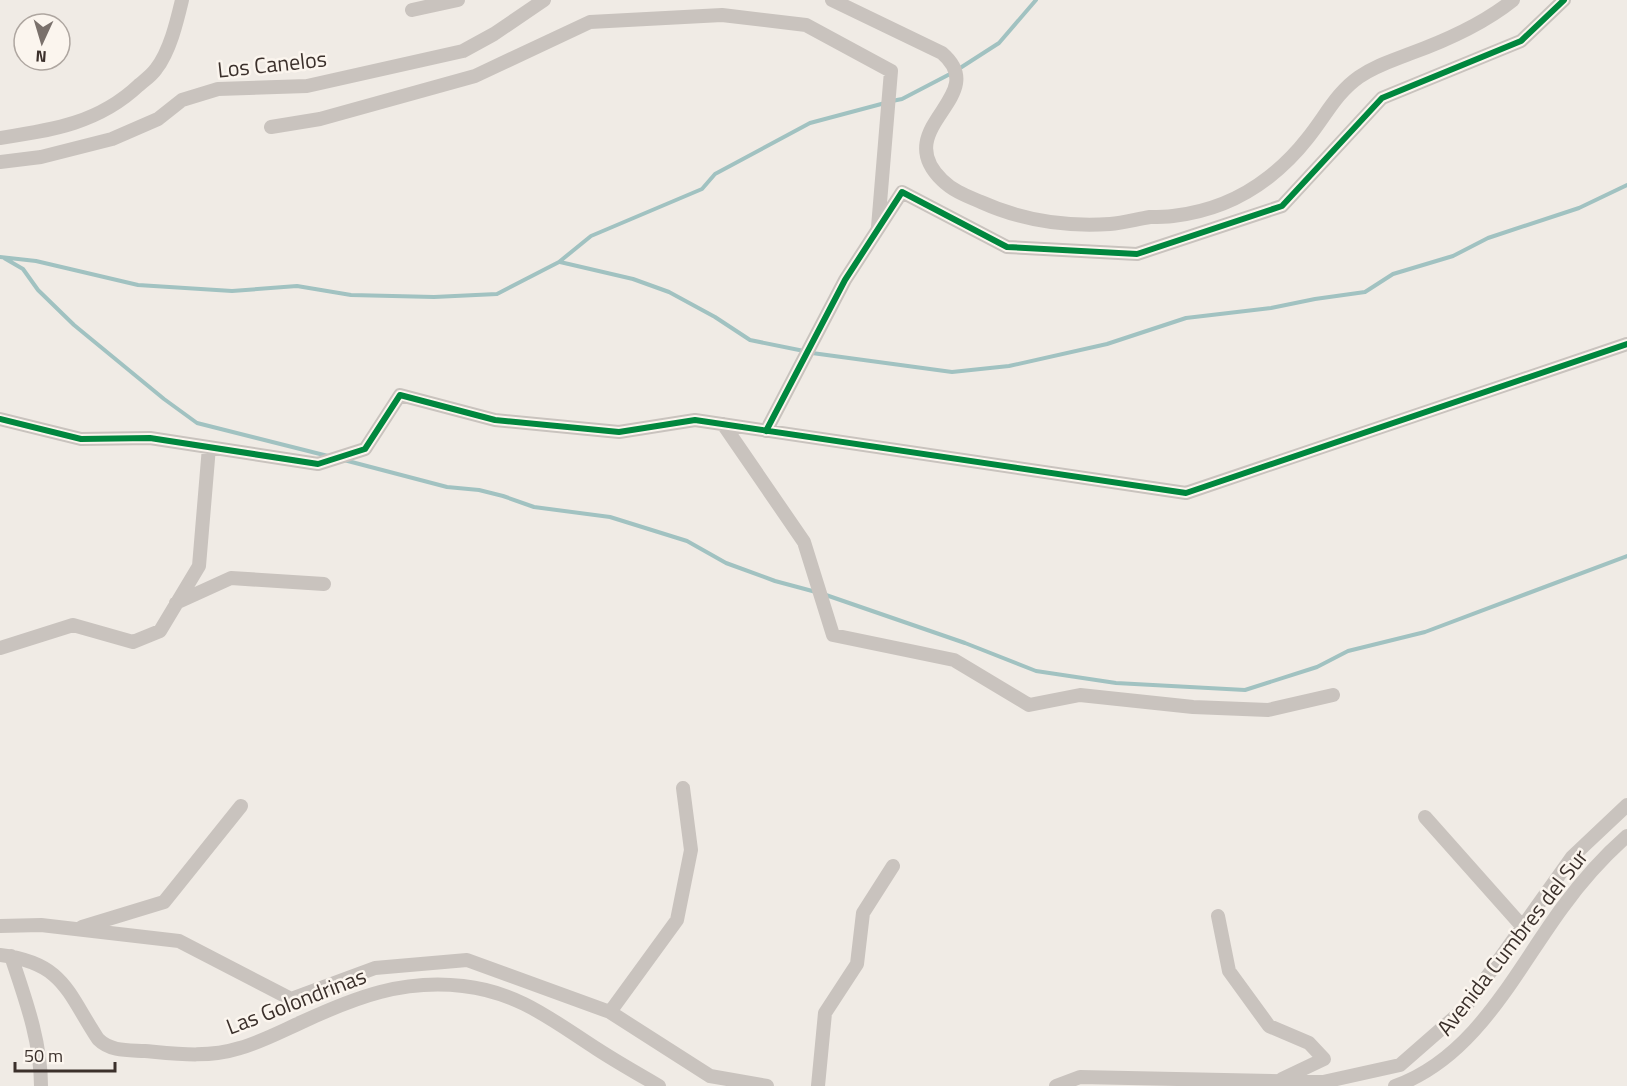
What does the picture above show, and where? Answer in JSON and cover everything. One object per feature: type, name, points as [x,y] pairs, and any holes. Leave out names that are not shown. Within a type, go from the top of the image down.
[{"type":"street","points":[[412,10],[458,0]]},
{"type":"street","name":"Los Canelos","points":[[0,162],[40,157],[112,139],[158,119],[182,100],[218,89],[307,86],[463,51],[494,34],[544,0]]},
{"type":"street","points":[[832,0],[942,53],[950,62],[955,74],[955,88],[928,132],[925,148],[928,161],[935,173],[948,186],[957,192],[1007,212],[1048,221],[1089,225],[1189,214],[1217,206],[1243,194],[1269,177],[1293,156],[1307,140],[1336,97],[1358,77],[1383,63],[1463,32],[1482,22],[1513,0]]},
{"type":"street","points":[[766,431],[845,280],[902,192],[1007,247],[1137,254],[1282,206],[1382,98],[1521,41],[1564,0]]},
{"type":"street","points":[[0,138],[50,131],[97,116],[128,95],[157,68],[174,31],[183,1]]},
{"type":"street","points":[[271,127],[320,119],[475,76],[590,22],[722,15],[806,25],[891,71],[878,229]]},
{"type":"street","points":[[0,419],[81,440],[150,438],[318,464],[366,449],[400,395],[495,420],[619,432],[695,420],[1186,493],[1627,345]]},
{"type":"street","points":[[723,424],[804,542],[833,635],[954,660],[1029,705],[1080,695],[1193,707],[1268,711],[1333,695]]},
{"type":"street","points":[[0,648],[73,625],[133,642],[160,631],[198,566],[209,447]]},
{"type":"street","points":[[176,603],[231,578],[324,584]]},
{"type":"street","points":[[609,1012],[677,920],[691,850],[683,788]]},
{"type":"street","points":[[1056,1086],[1080,1077],[1323,1082],[1400,1065],[1464,1009],[1572,857],[1627,805]]},
{"type":"street","points":[[74,929],[164,902],[242,806]]},
{"type":"street","points":[[1425,817],[1522,926]]},
{"type":"street","name":"Avenida Cumbres del Sur","points":[[1395,1086],[1419,1076],[1463,1044],[1493,1006],[1563,906],[1602,860],[1627,836]]},
{"type":"street","points":[[818,1086],[825,1013],[857,964],[863,913],[893,866]]},
{"type":"street","points":[[1218,916],[1229,971],[1269,1026],[1309,1043],[1324,1059],[1278,1081]]},
{"type":"street","points":[[0,926],[41,925],[180,940],[291,999],[375,968],[467,960],[609,1012],[710,1076],[767,1086]]},
{"type":"street","points":[[6,955],[33,1023],[41,1068],[41,1086]]},
{"type":"street","name":"Las Golondrinas","points":[[6,955],[40,964],[56,975],[72,996],[98,1040],[117,1049],[193,1055],[222,1052],[255,1043],[362,996],[404,986],[445,984],[483,989],[519,1000],[659,1086]]},
{"type":"waterway","points":[[957,70],[999,43],[1036,0]]},
{"type":"waterway","points":[[892,101],[902,99],[950,74]]},
{"type":"waterway","points":[[0,257],[36,261],[138,285],[232,291],[297,286],[351,295],[434,297],[497,294],[559,262],[591,236],[702,189],[715,174],[810,123],[885,103]]},
{"type":"waterway","points":[[812,353],[952,372],[1009,366],[1107,344],[1186,318],[1271,308],[1365,292],[1393,274],[1453,256],[1488,238],[1579,208],[1627,185]]},
{"type":"waterway","points":[[4,258],[23,269],[38,290],[74,325],[197,423],[328,456]]},
{"type":"waterway","points":[[560,262],[633,279],[669,292],[715,317],[750,340],[804,351]]},
{"type":"waterway","points":[[344,460],[447,487],[479,490],[534,507],[610,517],[687,541],[726,563],[775,581],[816,592]]},
{"type":"waterway","points":[[823,594],[965,643],[1036,671],[1116,683],[1245,690],[1317,667],[1348,651],[1425,632],[1627,556]]},
{"type":"cycle path","points":[[766,431],[845,280],[902,192],[1007,247],[1137,254],[1282,206],[1382,98],[1521,41],[1564,0]]},
{"type":"cycle path","points":[[0,419],[81,439],[150,438],[318,464],[365,449],[400,395],[495,420],[619,432],[695,420],[1186,493],[1627,344]]}]
